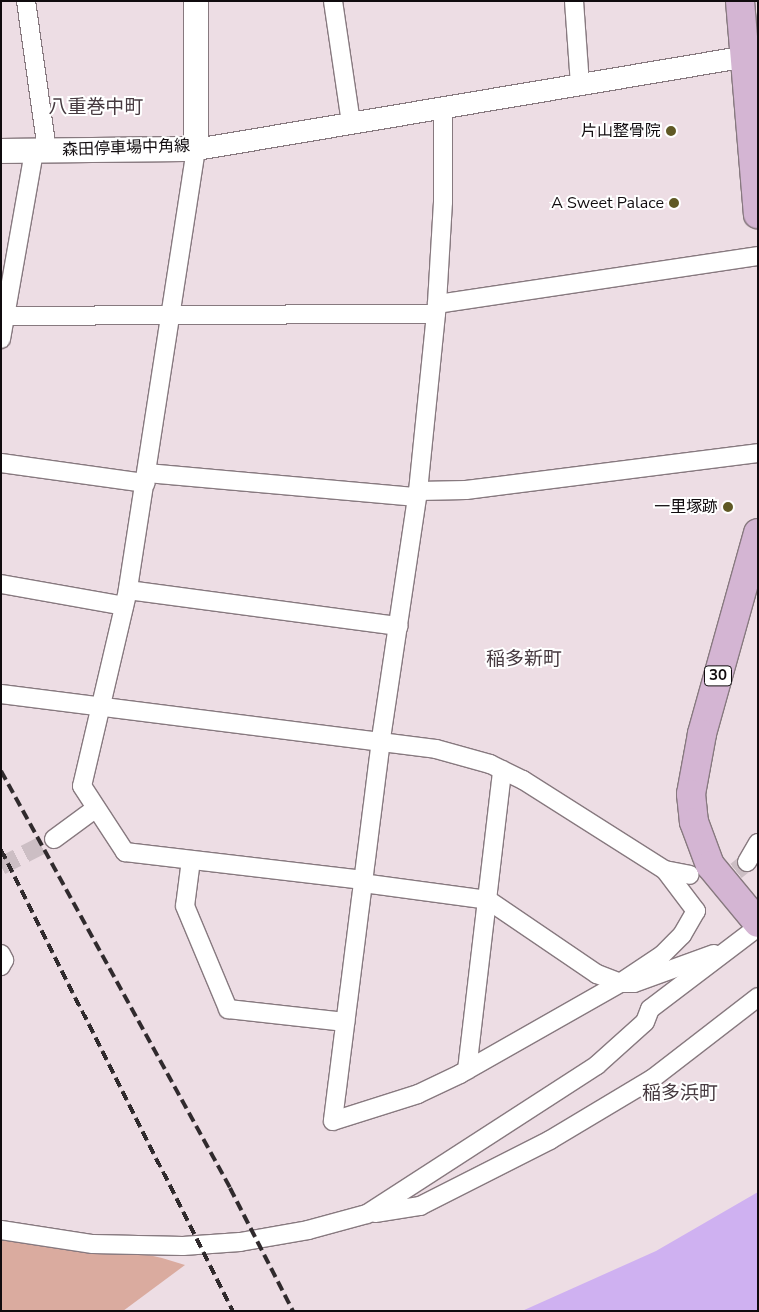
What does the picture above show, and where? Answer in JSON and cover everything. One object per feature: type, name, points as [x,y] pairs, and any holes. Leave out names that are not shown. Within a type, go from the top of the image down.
[{"type":"main road","name":"森田停車場中角線","points":[[1,152],[196,149],[196,1]]},
{"type":"main road","points":[[740,1],[750,55],[758,214]]},
{"type":"main road","name":"30","points":[[756,919],[710,865],[694,822],[691,794],[702,734],[758,533]]},
{"type":"street","points":[[1,339],[3,316],[40,151],[26,1]]},
{"type":"street","points":[[333,1],[351,123]]},
{"type":"street","points":[[574,1],[580,84]]},
{"type":"street","points":[[728,949],[634,983],[620,983],[598,974],[488,900],[363,881],[125,852],[82,786],[126,598],[196,149],[750,55]]},
{"type":"street","points":[[1,694],[381,740],[436,749],[502,770],[523,780],[665,870],[696,911],[682,935],[662,954],[620,983],[467,1070],[418,1094],[333,1121],[381,740],[417,494],[437,309],[443,202],[443,108]]},
{"type":"street","points":[[3,316],[171,318],[437,309],[758,256]]},
{"type":"street","points":[[1,463],[146,478],[417,494],[466,490],[758,453]]},
{"type":"street","points":[[1,584],[399,626]]},
{"type":"street","points":[[467,1070],[502,770]]},
{"type":"street","points":[[54,839],[96,808]]},
{"type":"street","points":[[747,862],[758,844]]},
{"type":"street","points":[[191,860],[185,906],[228,1009],[345,1022]]},
{"type":"street","points":[[665,870],[690,875]]},
{"type":"street","points":[[367,1214],[597,1065],[645,1022],[650,1009],[728,949],[756,919]]},
{"type":"street","points":[[1,954],[4,960],[1,966]]},
{"type":"street","points":[[1,1230],[94,1244],[183,1246],[240,1242],[308,1230],[367,1214],[420,1206],[550,1140],[652,1079],[758,997]]},
{"type":"shaded area","points":[[758,1192],[758,1311],[522,1311],[656,1251]]},
{"type":"shaded area","points":[[1,1222],[162,1258],[185,1265],[123,1311],[1,1311]]},
{"type":"tunnel","points":[[1,866],[54,839]]},
{"type":"tunnel","points":[[711,875],[736,871],[747,862]]},
{"type":"railway","points":[[1,771],[230,1188],[293,1311]]},
{"type":"railway","points":[[1,850],[233,1311]]},
{"type":"place","name":"片山整骨院","points":[[671,131]]},
{"type":"place","name":"A Sweet Palace","points":[[674,203]]},
{"type":"place","name":"一里塚跡","points":[[728,507]]},
{"type":"district","name":"八重巻中町","points":[[96,108]]},
{"type":"district","name":"稲多新町","points":[[524,660]]},
{"type":"district","name":"稲多浜町","points":[[680,1094]]}]
